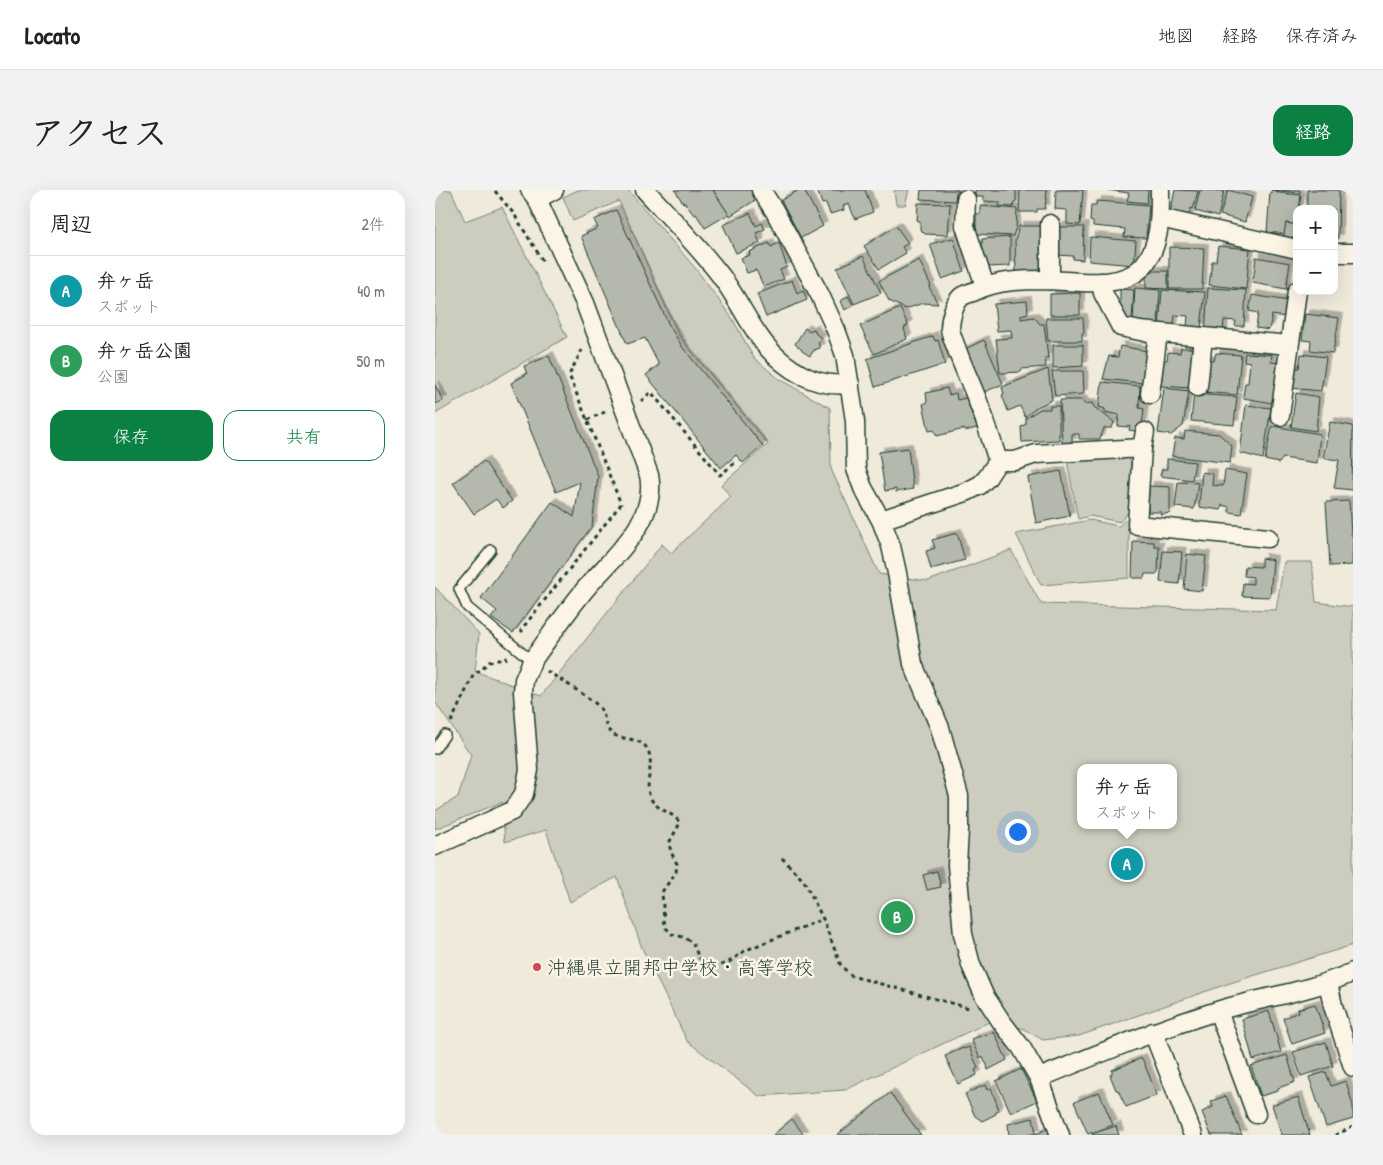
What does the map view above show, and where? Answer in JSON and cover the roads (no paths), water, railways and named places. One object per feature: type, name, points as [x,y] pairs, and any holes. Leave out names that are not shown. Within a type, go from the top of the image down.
[{"type":"street","points":[[435,846],[512,811],[524,794],[529,770],[523,692],[527,657],[587,587],[623,549],[648,507],[651,490],[649,475],[627,412],[585,302],[534,195],[554,190]]},
{"type":"street","points":[[645,190],[717,272],[767,349],[781,362],[811,380],[839,386],[850,384]]},
{"type":"street","points":[[761,190],[774,210],[820,295],[845,355],[855,421],[856,469],[863,488],[881,520],[891,546],[913,664],[940,728],[959,796],[957,865],[963,934],[971,965],[984,995],[1021,1047],[1039,1078],[1060,1135]]},
{"type":"street","points":[[998,461],[981,407],[950,330],[956,304],[962,296],[1000,282],[1051,280],[1063,282],[1101,282],[1129,277],[1142,267],[1152,253],[1160,218],[1160,190]]},
{"type":"street","points":[[966,199],[965,226],[985,286]]},
{"type":"street","points":[[1160,218],[1293,248]]},
{"type":"street","points":[[1050,224],[1051,280]]},
{"type":"street","points":[[1338,253],[1353,253]]},
{"type":"street","points":[[1101,282],[1103,293],[1121,327],[1158,333],[1289,345]]},
{"type":"street","points":[[1280,416],[1296,295]]},
{"type":"street","points":[[1150,394],[1158,333]]},
{"type":"street","points":[[1198,387],[1203,337]]},
{"type":"street","points":[[998,461],[1015,461],[1037,454],[1143,440],[1137,525],[1268,538]]},
{"type":"street","points":[[881,520],[966,492],[980,485],[998,461]]},
{"type":"street","points":[[1039,1078],[1153,1032],[1218,1011],[1328,982],[1353,972]]},
{"type":"street","points":[[1328,982],[1333,1006],[1353,1067]]},
{"type":"street","points":[[1218,1011],[1256,1114]]},
{"type":"street","points":[[1153,1032],[1193,1135]]},
{"type":"lane","points":[[491,550],[459,589],[467,606],[527,657]]},
{"type":"lane","points":[[435,749],[445,735]]},
{"type":"place","name":"弁ヶ岳","points":[[1127,864]]},
{"type":"place","name":"弁ヶ岳公園","points":[[897,917]]},
{"type":"place","name":"沖縄県立開邦中学校・高等学校","points":[[537,967]]}]
